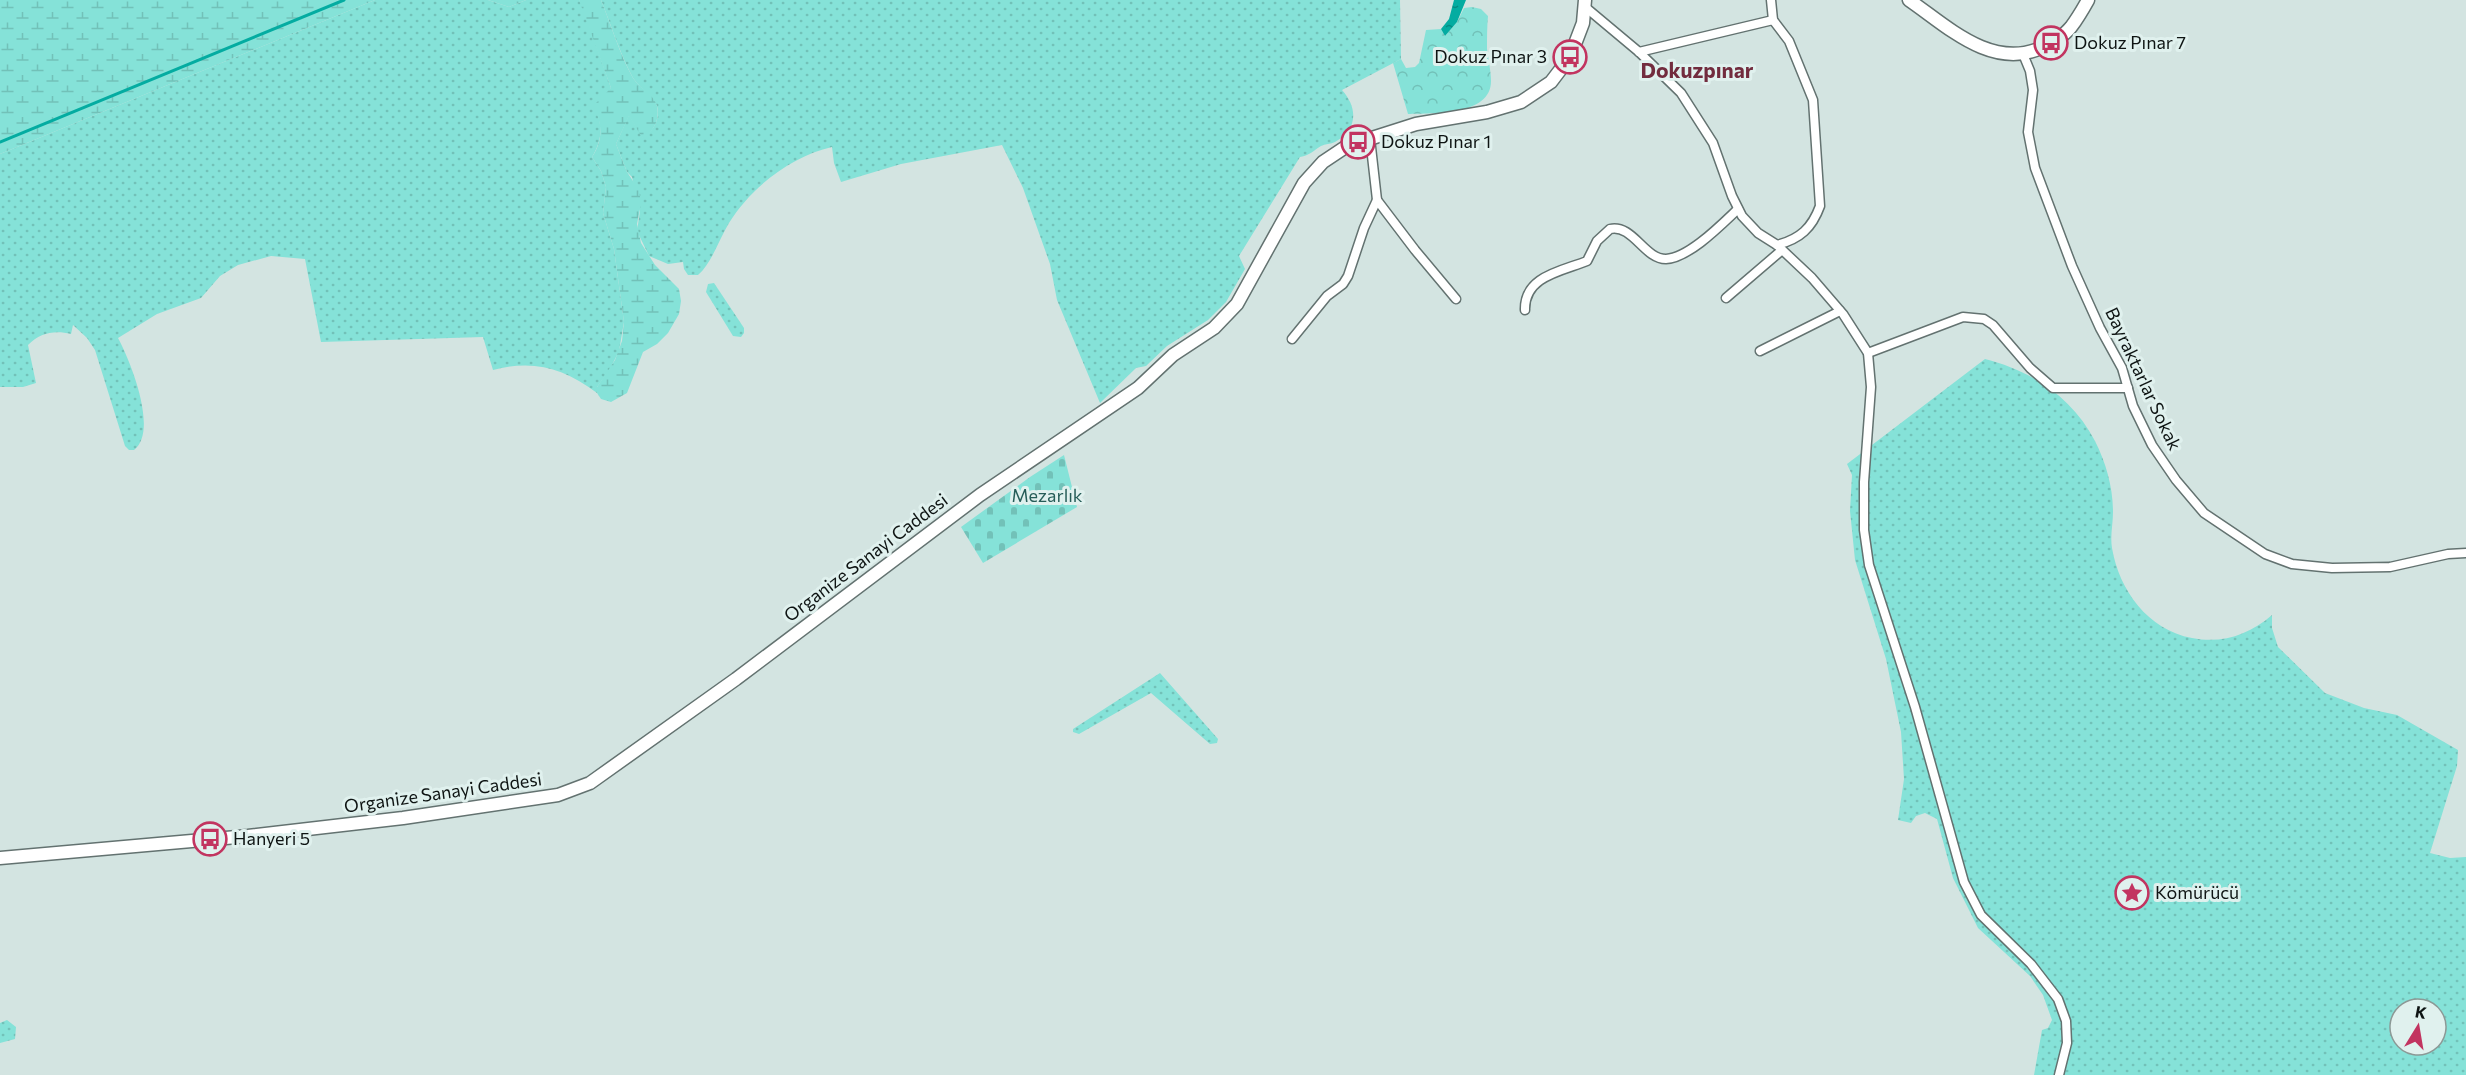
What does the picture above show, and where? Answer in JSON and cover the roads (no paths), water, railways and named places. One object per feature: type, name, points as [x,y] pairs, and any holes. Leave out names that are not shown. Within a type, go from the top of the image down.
[{"type":"street","points":[[1725,298],[1780,248],[1805,232],[1815,220],[1820,206],[1813,100],[1789,41],[1773,20],[1771,0]]},
{"type":"street","points":[[1909,0],[1973,44],[1991,52],[2011,55],[2024,54],[2051,44],[2069,29],[2088,0]]},
{"type":"street","points":[[1585,3],[1681,93],[1713,142],[1738,209],[1758,233],[1780,248],[1812,278],[1840,311],[1868,353],[1871,387],[1863,530],[1869,565],[1915,707],[1964,882],[1981,915],[2031,964],[2058,999],[2066,1021],[2067,1043],[2059,1075]]},
{"type":"street","name":"Organize Sanayi Caddesi","points":[[0,858],[248,836],[403,818],[558,795],[590,783],[736,679],[980,495],[1138,388],[1173,355],[1214,328],[1237,304],[1304,183],[1323,162],[1347,146],[1416,124],[1487,112],[1521,102],[1551,82],[1570,57],[1583,23],[1585,3]]},
{"type":"street","points":[[1639,52],[1773,20]]},
{"type":"street","name":"Bayraktarlar Sokak","points":[[2024,54],[2033,90],[2028,132],[2035,168],[2072,266],[2100,328],[2122,368],[2133,406],[2152,445],[2176,480],[2204,513],[2242,536],[2265,554],[2292,564],[2332,568],[2390,567],[2448,554],[2466,553]]},
{"type":"street","points":[[1370,138],[1377,200],[1456,299]]},
{"type":"street","points":[[1292,339],[1327,296],[1343,284],[1348,276],[1364,228],[1377,200]]},
{"type":"street","points":[[1525,310],[1525,302],[1531,287],[1544,278],[1587,261],[1597,241],[1610,229],[1623,230],[1658,258],[1669,259],[1698,243],[1738,209]]},
{"type":"street","points":[[1760,351],[1840,311]]},
{"type":"street","points":[[1868,353],[1963,317],[1974,316],[1993,325],[2023,361],[2053,388],[2128,388]]},
{"type":"water","points":[[1454,0],[1466,0],[1457,22],[1445,36],[1441,29],[1449,19]]},
{"type":"waterway","points":[[0,142],[344,0]]},
{"type":"place","name":"Dokuz Pınar 7","points":[[2051,43]]},
{"type":"place","name":"Dokuz Pınar 3","points":[[1570,57]]},
{"type":"place","name":"Dokuz Pınar 1","points":[[1358,142]]},
{"type":"place","name":"Hanyeri 5","points":[[210,839]]},
{"type":"place","name":"Kömürücü","points":[[2132,893]]},
{"type":"district","name":"Dokuzpınar","points":[[1697,71]]},
{"type":"park label","name":"Mezarlık","points":[[1047,496]]}]
